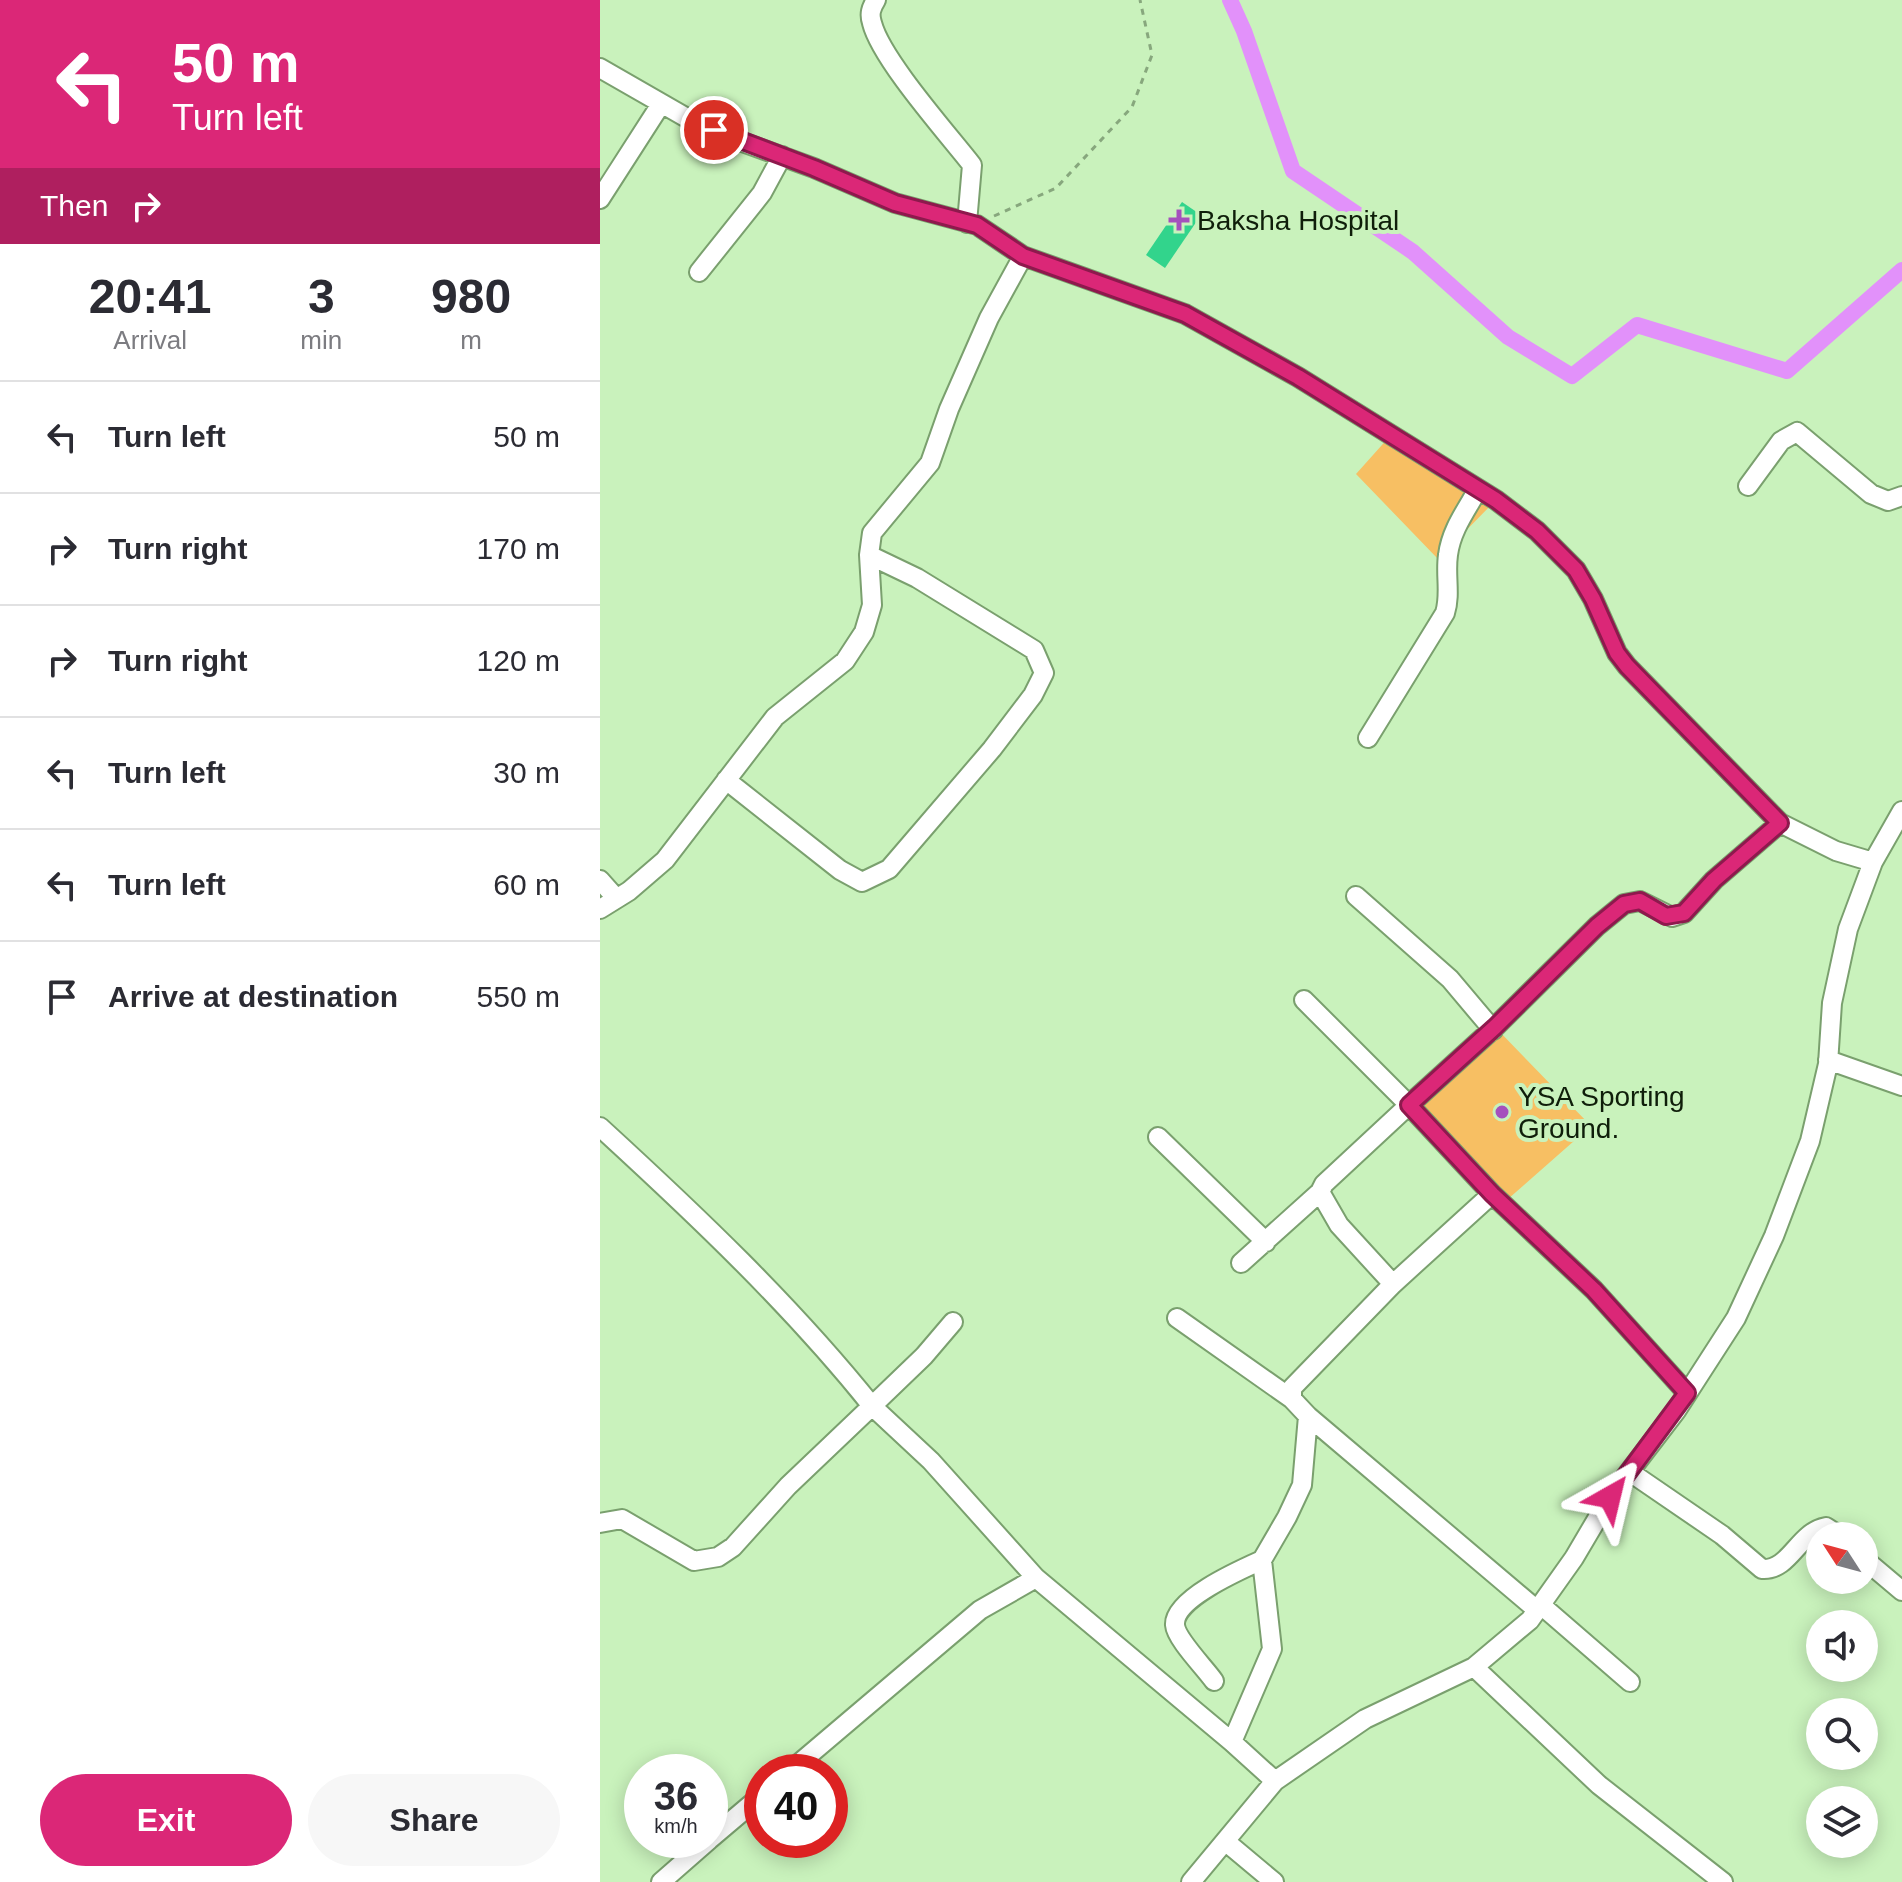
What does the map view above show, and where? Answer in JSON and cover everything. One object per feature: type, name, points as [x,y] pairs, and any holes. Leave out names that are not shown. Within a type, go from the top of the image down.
[{"type":"street","points":[[876,0],[871,10],[871,20],[883,49],[972,165],[972,224]]},
{"type":"street","points":[[600,68],[661,104],[734,139],[895,203],[972,224],[1023,256],[1185,314],[1298,377],[1514,513],[1568,560],[1593,599],[1622,660],[1780,823],[1836,851],[1873,862]]},
{"type":"street","points":[[600,199],[661,104]]},
{"type":"street","points":[[699,272],[762,193],[782,156]]},
{"type":"street","points":[[600,880],[608,904],[665,860],[775,717],[845,661],[864,632],[872,605],[869,555],[872,533],[930,463],[989,318],[1023,256]]},
{"type":"street","points":[[1748,486],[1781,441],[1797,432],[1871,494],[1888,501],[1902,496]]},
{"type":"street","points":[[1368,738],[1445,613],[1448,603],[1448,555],[1454,530],[1477,491]]},
{"type":"street","points":[[726,780],[840,870],[862,882],[889,869],[992,749],[1033,695],[1044,673],[1034,650],[917,578],[869,555]]},
{"type":"street","points":[[1191,1882],[1275,1781],[1365,1719],[1474,1667],[1530,1620],[1687,1393],[1736,1318],[1774,1236],[1810,1141],[1828,1060],[1832,1003],[1845,944],[1873,862],[1902,811]]},
{"type":"street","points":[[1241,1263],[1493,1030],[1597,926],[1624,904],[1640,901],[1666,916],[1684,913],[1714,880],[1780,823]]},
{"type":"street","points":[[1356,896],[1450,979],[1493,1030]]},
{"type":"street","points":[[1304,1000],[1492,1194],[1594,1290],[1687,1393]]},
{"type":"street","points":[[1828,1060],[1902,1086]]},
{"type":"street","points":[[600,1127],[677,1197],[878,1401],[1036,1578],[1275,1781]]},
{"type":"street","points":[[1158,1137],[1266,1242]]},
{"type":"street","points":[[1320,1192],[1339,1225],[1393,1284]]},
{"type":"street","points":[[1292,1399],[1295,1382],[1393,1284],[1492,1194]]},
{"type":"street","points":[[1177,1318],[1292,1399],[1308,1416],[1630,1682]]},
{"type":"street","points":[[600,1523],[622,1519],[694,1561],[718,1557],[733,1547],[788,1486],[907,1373],[953,1322]]},
{"type":"street","points":[[1214,1681],[1181,1639],[1175,1627],[1176,1619],[1187,1602],[1203,1590],[1262,1560],[1302,1485],[1308,1416]]},
{"type":"street","points":[[1630,1472],[1722,1535],[1762,1569],[1774,1568],[1806,1536]]},
{"type":"street","points":[[1232,1742],[1272,1649],[1262,1560]]},
{"type":"street","points":[[1878,1571],[1902,1591]]},
{"type":"street","points":[[810,1754],[980,1610],[1036,1578]]},
{"type":"street","points":[[1474,1667],[1599,1785],[1723,1882]]},
{"type":"street","points":[[728,1824],[744,1811]]},
{"type":"street","points":[[1225,1841],[1274,1882]]},
{"type":"street","points":[[661,1882],[689,1858]]},
{"type":"path","points":[[972,224],[1056,188],[1132,107],[1152,55],[1140,0]]},
{"type":"shaded area","points":[[1390,436],[1496,500],[1438,559],[1356,474]]},
{"type":"shaded area","name":"YSA Sporting Ground.","points":[[1495,1027],[1591,1126],[1508,1199],[1414,1099]]},
{"type":"building","points":[[1182,202],[1201,215],[1165,268],[1146,255]]},
{"type":"waterway","points":[[1230,0],[1244,31],[1293,171],[1413,252],[1508,337],[1572,376],[1637,325],[1787,371],[1902,270]]},
{"type":"place","name":"Baksha Hospital","points":[[1179,220]]},
{"type":"place","name":"YSA Sporting Ground.","points":[[1502,1112]]},
{"type":"route","points":[[714,130],[928,215],[977,225],[1023,256],[1100,281],[1185,314],[1298,377],[1496,500],[1537,531],[1568,560],[1593,599],[1609,638],[1627,666],[1780,823],[1714,880],[1684,913],[1666,916],[1636,900],[1624,904],[1409,1105],[1492,1194],[1594,1290],[1687,1393],[1610,1497]]}]
